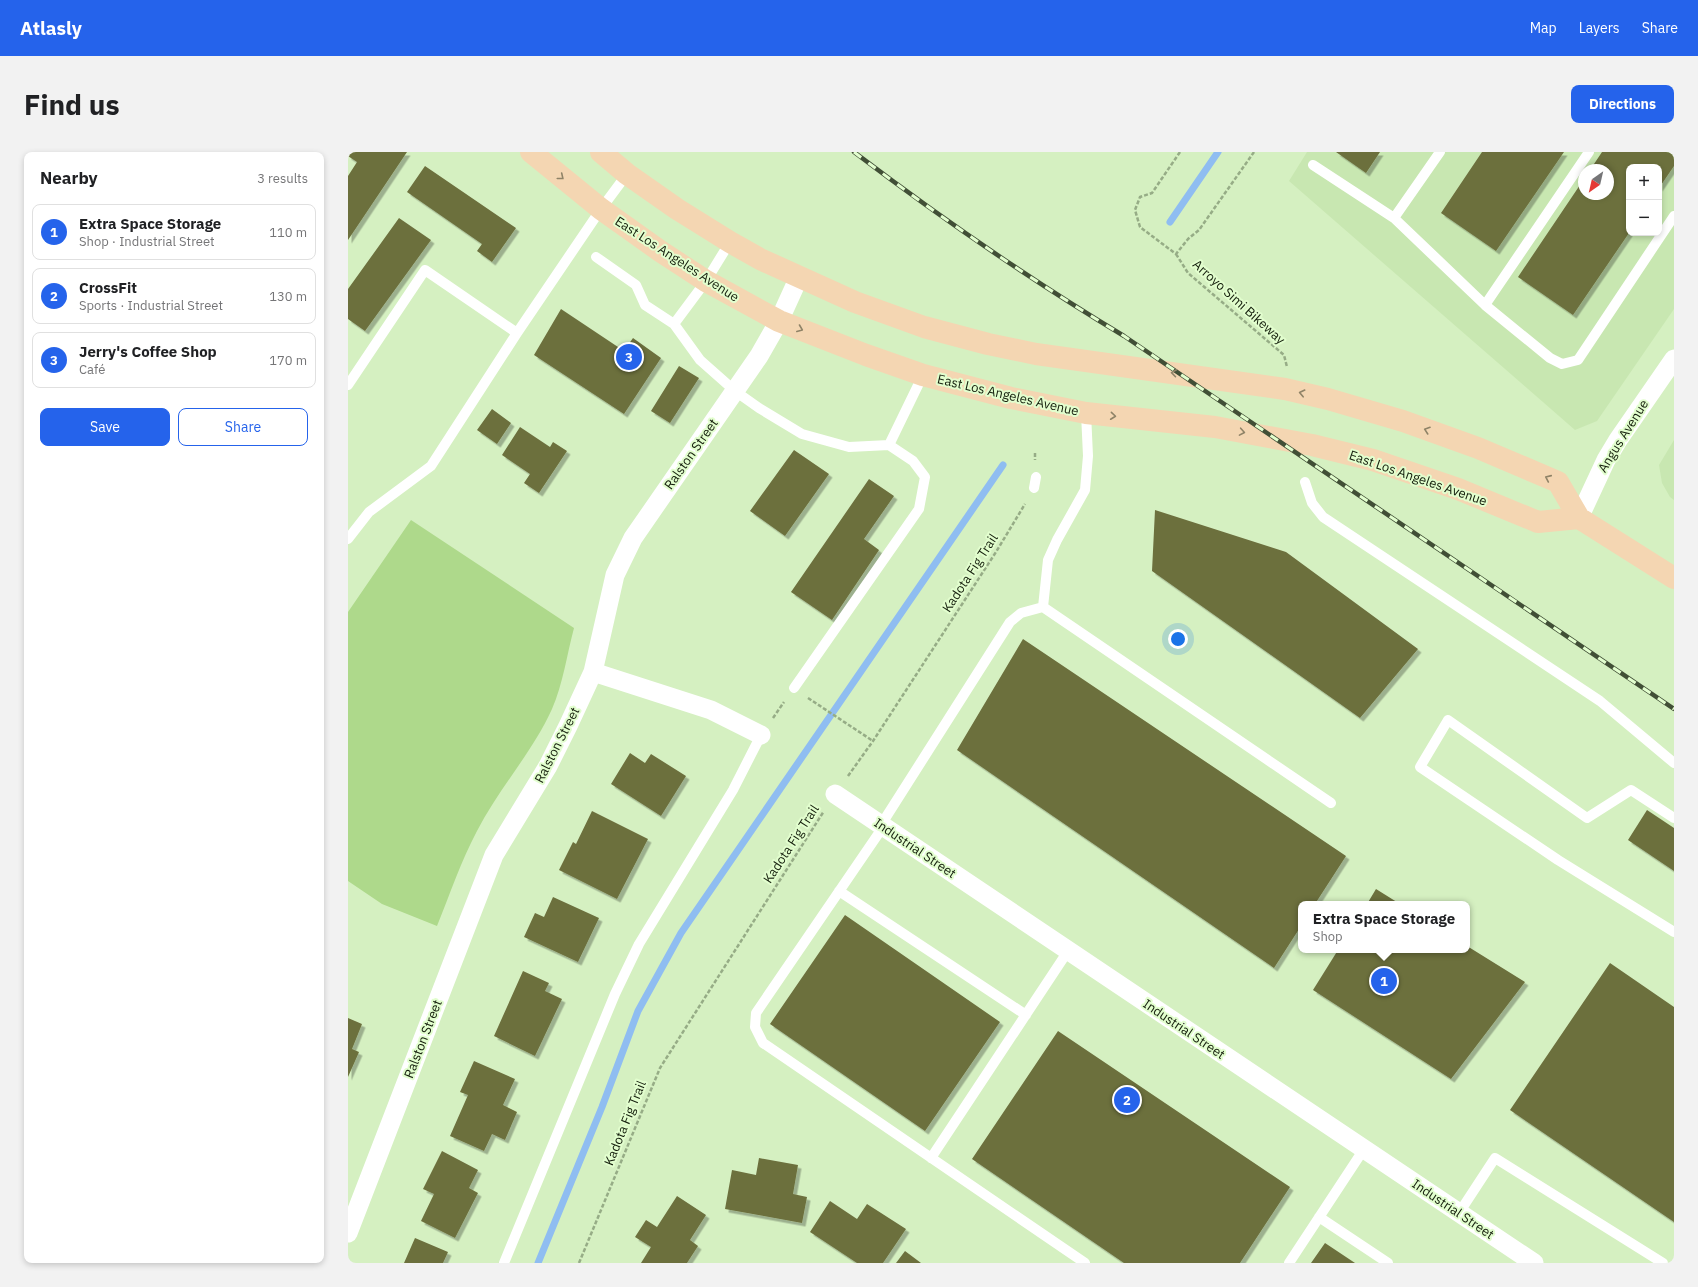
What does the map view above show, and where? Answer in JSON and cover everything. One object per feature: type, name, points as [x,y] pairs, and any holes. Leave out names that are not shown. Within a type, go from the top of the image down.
[{"type":"main road","name":"East Los Angeles Avenue","points":[[531,152],[601,209],[660,251],[706,280],[779,320],[866,356],[923,375],[1011,398],[1086,413],[1215,427],[1312,445],[1373,460],[1458,489],[1538,522],[1580,518]]},
{"type":"main road","points":[[601,152],[627,174],[677,209],[730,242],[799,277],[868,307],[924,327],[988,344],[1036,354],[1285,389],[1328,399],[1403,421],[1478,448],[1558,482],[1580,518],[1674,578]]},
{"type":"street","name":"Ralston Street","points":[[348,1233],[494,855],[548,766],[593,672],[615,575],[633,538],[759,356],[779,320],[799,277]]},
{"type":"street","name":"Angus Avenue","points":[[1580,518],[1604,465],[1618,440],[1674,358]]},
{"type":"street","points":[[593,672],[711,710],[761,736]]},
{"type":"street","name":"Industrial Street","points":[[835,794],[1534,1263]]},
{"type":"lane","points":[[1394,218],[1440,152]]},
{"type":"lane","points":[[1485,305],[1589,152]]},
{"type":"lane","points":[[1313,165],[1394,218],[1485,305],[1550,358],[1562,364],[1578,360],[1674,216]]},
{"type":"lane","points":[[348,539],[369,512],[431,466],[517,333],[601,209],[627,174]]},
{"type":"lane","points":[[674,324],[706,280],[730,242]]},
{"type":"lane","points":[[596,257],[636,285],[645,305],[674,324],[700,360],[735,391],[759,408],[802,434],[849,447],[889,445],[913,461],[925,477],[919,509],[794,688]]},
{"type":"lane","points":[[348,386],[425,270],[517,333]]},
{"type":"lane","points":[[889,445],[923,375]]},
{"type":"lane","points":[[1043,608],[1048,560],[1057,540],[1085,490],[1088,456],[1086,413]]},
{"type":"lane","points":[[1034,488],[1036,477]]},
{"type":"lane","points":[[1305,482],[1312,504],[1323,518],[1600,700],[1674,763]]},
{"type":"lane","points":[[1086,1263],[763,1044],[755,1027],[756,1013],[882,826],[1010,622],[1021,613],[1043,608],[1331,803]]},
{"type":"lane","points":[[1674,818],[1631,790],[1587,818],[1448,720],[1420,767],[1558,860],[1674,932]]},
{"type":"lane","points":[[504,1263],[615,994],[639,944],[733,790],[761,736]]},
{"type":"lane","points":[[839,891],[1026,1015]]},
{"type":"lane","points":[[931,1158],[1068,951]]},
{"type":"lane","points":[[1289,1263],[1364,1149]]},
{"type":"lane","points":[[1460,1213],[1495,1158],[1663,1263]]},
{"type":"lane","points":[[1319,1217],[1388,1263]]},
{"type":"path","name":"Arroyo Simi Bikeway","points":[[1180,152],[1152,193],[1140,197],[1135,210],[1140,227],[1176,254],[1188,273],[1284,355],[1287,365],[1285,389]]},
{"type":"path","name":"Arroyo Simi Bikeway","points":[[1176,254],[1188,239],[1199,230],[1254,152]]},
{"type":"path","points":[[1035,453],[1036,477]]},
{"type":"path","name":"Kadota Fig Trail","points":[[579,1263],[660,1068],[835,794],[873,741],[996,552],[1034,488]]},
{"type":"path","points":[[761,736],[794,688],[873,741]]},
{"type":"shaded area","points":[[1307,152],[1674,152],[1674,309],[1597,421],[1575,430],[1289,181]]},
{"type":"shaded area","points":[[1674,440],[1674,500],[1670,497],[1662,483],[1659,465]]},
{"type":"shaded area","points":[[411,520],[574,628],[562,679],[552,709],[535,741],[495,800],[471,842],[437,926],[382,904],[348,881],[348,612]]},
{"type":"building","points":[[348,152],[407,152],[348,240],[348,176],[357,162],[348,156]]},
{"type":"building","points":[[1336,152],[1380,152],[1366,173]]},
{"type":"building","points":[[1482,152],[1564,152],[1496,251],[1441,213]]},
{"type":"building","points":[[1602,152],[1669,152],[1674,155],[1674,166],[1662,184],[1662,164],[1626,164],[1627,236],[1573,315],[1518,277],[1578,188],[1578,200],[1614,200],[1614,164],[1594,164]]},
{"type":"building","points":[[425,166],[516,228],[492,262],[477,251],[482,244],[407,192]]},
{"type":"building","points":[[399,218],[431,240],[365,331],[348,319],[348,289]]},
{"type":"building","points":[[561,309],[624,351],[633,338],[661,358],[624,414],[534,355]]},
{"type":"building","points":[[679,366],[699,378],[670,423],[651,411]]},
{"type":"building","points":[[492,409],[511,423],[497,444],[477,430]]},
{"type":"building","points":[[520,427],[550,447],[553,442],[567,451],[539,493],[524,483],[530,474],[502,455]]},
{"type":"building","points":[[794,450],[829,474],[785,536],[750,511]]},
{"type":"building","points":[[869,479],[894,496],[864,539],[879,550],[832,620],[791,592]]},
{"type":"building","points":[[1155,510],[1286,552],[1418,649],[1360,718],[1152,571]]},
{"type":"building","points":[[1023,639],[1346,856],[1317,901],[1298,901],[1298,931],[1274,968],[957,750]]},
{"type":"building","points":[[630,753],[645,763],[651,754],[686,776],[661,816],[611,784]]},
{"type":"building","points":[[1647,810],[1674,828],[1674,871],[1628,840]]},
{"type":"building","points":[[592,811],[648,839],[617,899],[559,870],[573,842],[576,844]]},
{"type":"building","points":[[1376,889],[1395,901],[1369,901]]},
{"type":"building","points":[[553,897],[599,918],[578,962],[524,937],[535,913],[544,917]]},
{"type":"building","points":[[845,915],[1000,1022],[925,1131],[770,1024]]},
{"type":"building","points":[[1470,948],[1525,982],[1451,1079],[1313,990],[1336,953],[1470,953]]},
{"type":"building","points":[[1610,963],[1674,1007],[1674,1222],[1510,1110]]},
{"type":"building","points":[[523,971],[549,983],[545,991],[562,999],[535,1056],[494,1036]]},
{"type":"building","points":[[348,1018],[362,1024],[352,1049],[359,1052],[348,1077]]},
{"type":"building","points":[[1058,1031],[1290,1187],[1240,1263],[1124,1263],[972,1159]]},
{"type":"building","points":[[474,1061],[515,1079],[503,1105],[517,1112],[505,1140],[492,1134],[484,1151],[450,1136],[468,1095],[460,1092]]},
{"type":"building","points":[[442,1151],[478,1170],[469,1188],[478,1193],[455,1238],[421,1221],[434,1194],[423,1189]]},
{"type":"building","points":[[759,1158],[798,1165],[793,1194],[807,1197],[802,1223],[725,1209],[732,1170],[756,1175]]},
{"type":"building","points":[[677,1196],[706,1215],[690,1240],[698,1246],[687,1263],[641,1263],[651,1247],[635,1237],[646,1220],[657,1227]]},
{"type":"building","points":[[830,1201],[857,1219],[867,1204],[906,1229],[883,1263],[857,1263],[810,1232]]},
{"type":"building","points":[[415,1238],[448,1252],[443,1263],[404,1263]]},
{"type":"building","points":[[1325,1243],[1355,1263],[1311,1263]]},
{"type":"building","points":[[905,1251],[921,1263],[896,1263]]},
{"type":"waterway","points":[[1170,222],[1218,152]]},
{"type":"waterway","points":[[538,1263],[602,1107],[638,1011],[681,933],[1003,465]]},
{"type":"railway","points":[[854,152],[987,248],[1089,315],[1124,336],[1674,709]]},
{"type":"place","name":"Jerry's Coffee Shop","points":[[629,357]]},
{"type":"place","name":"Extra Space Storage","points":[[1384,981]]},
{"type":"place","name":"CrossFit","points":[[1127,1100]]}]
